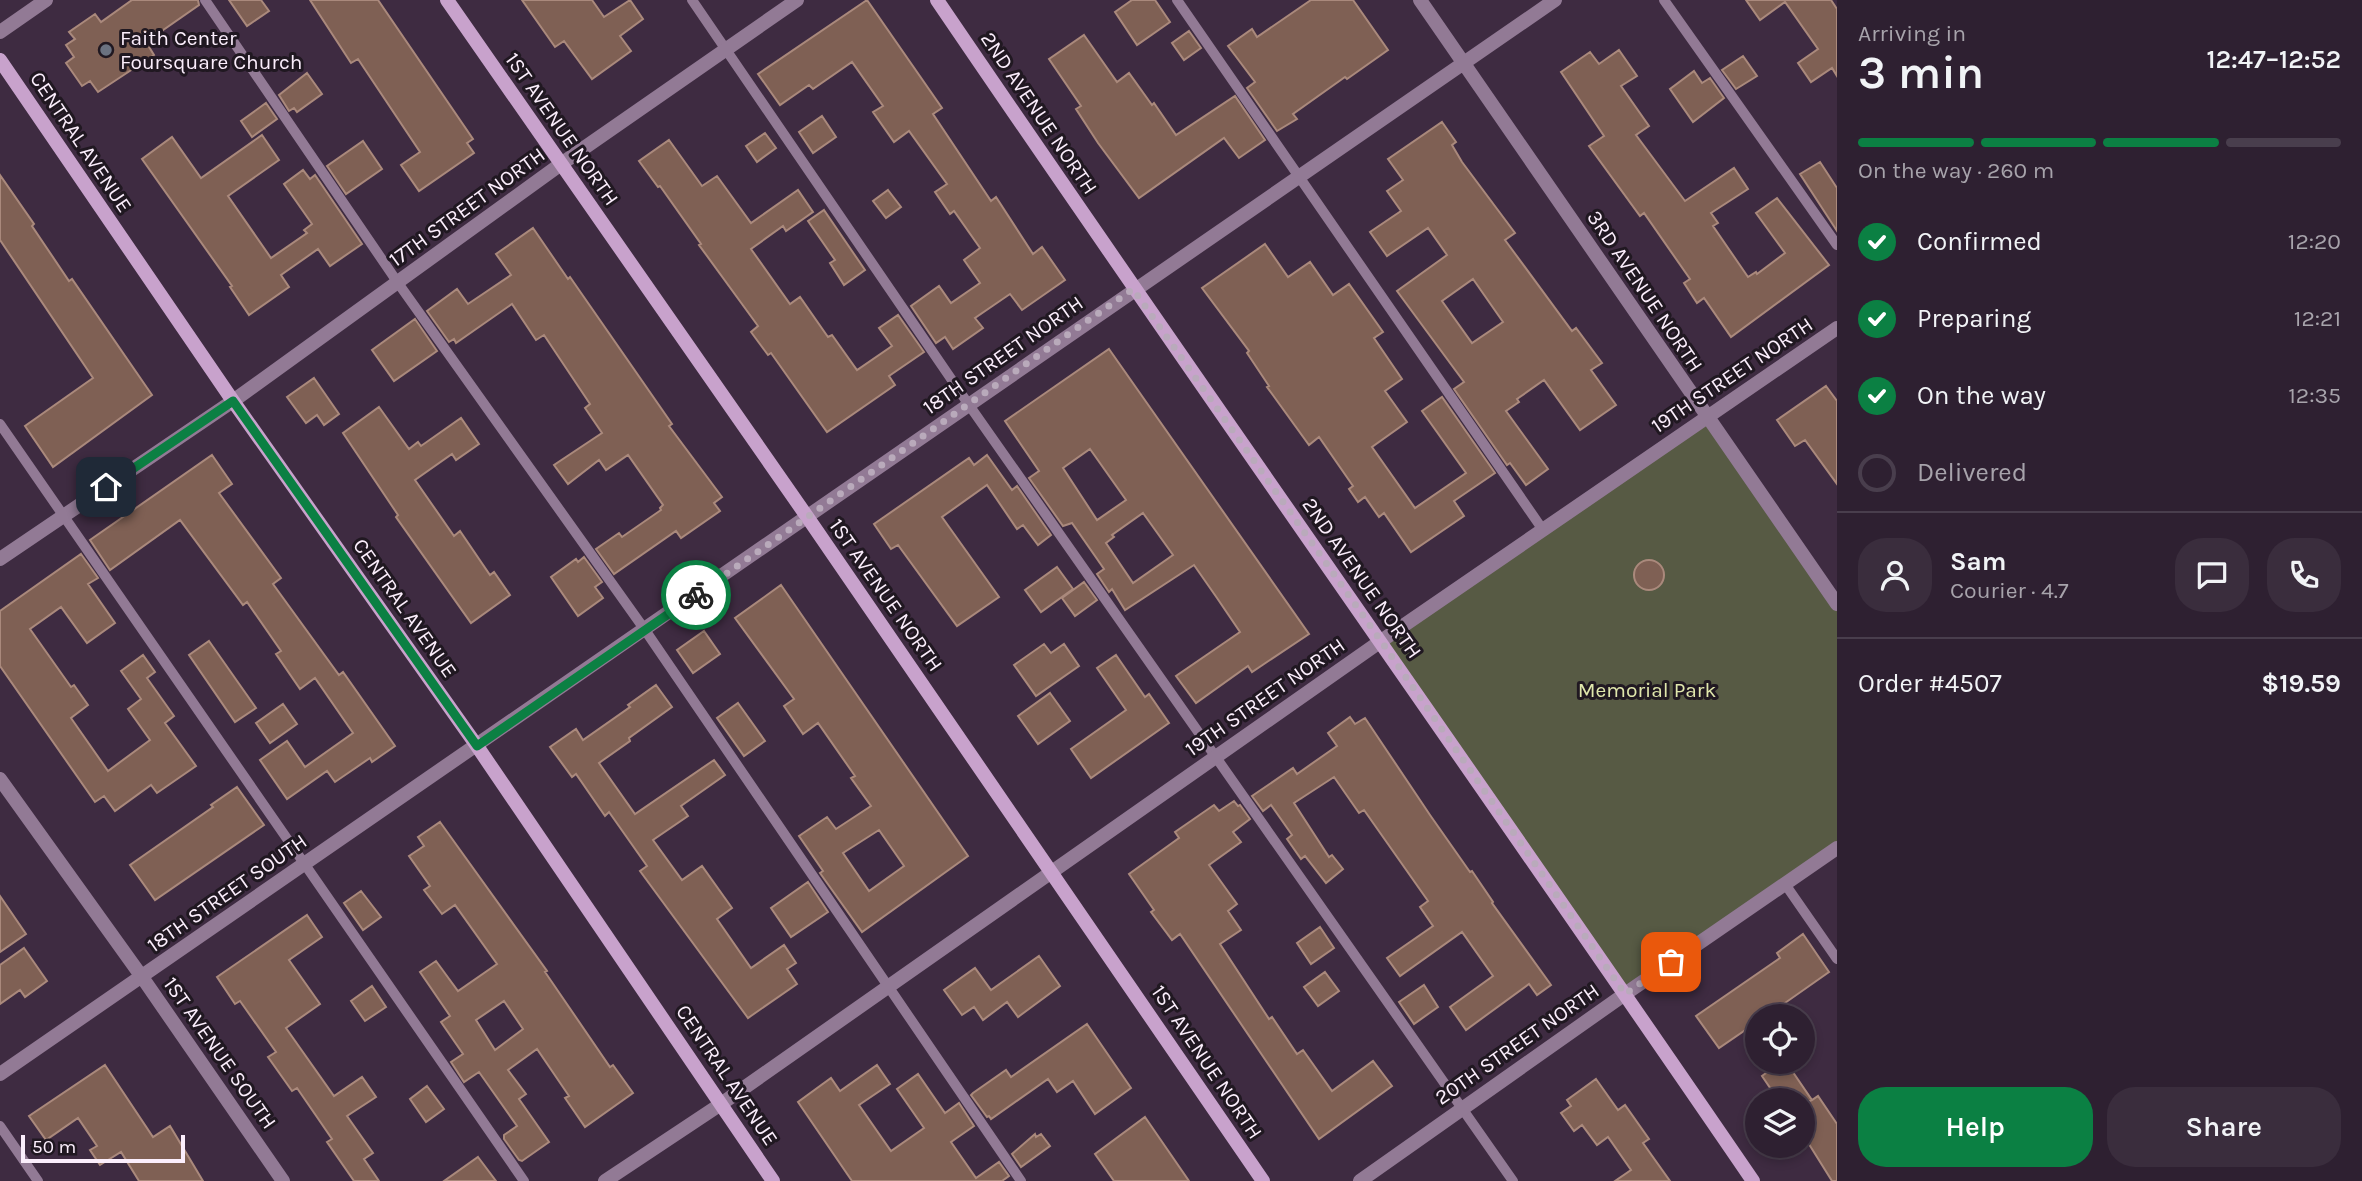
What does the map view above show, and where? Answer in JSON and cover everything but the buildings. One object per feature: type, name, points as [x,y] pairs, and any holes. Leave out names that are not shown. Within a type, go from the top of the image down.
[{"type":"main road","name":"1ST AVENUE NORTH","points":[[447,0],[808,518],[1263,1181]]},
{"type":"main road","name":"2ND AVENUE NORTH","points":[[937,0],[1133,289],[1381,641],[1753,1181]]},
{"type":"main road","name":"CENTRAL AVENUE","points":[[0,60],[233,401],[477,746],[773,1181]]},
{"type":"street","points":[[0,32],[46,0]]},
{"type":"street","name":"17TH STREET NORTH","points":[[0,559],[233,401],[561,164],[797,0]]},
{"type":"street","name":"3RD AVENUE NORTH","points":[[1420,0],[1706,418],[1837,604]]},
{"type":"street","name":"18TH STREET NORTH","points":[[477,746],[808,518],[1133,289],[1555,0]]},
{"type":"street","name":"19TH STREET NORTH","points":[[605,1181],[721,1104],[1381,641],[1837,328]]},
{"type":"street","name":"18TH STREET SOUTH","points":[[0,1074],[477,746]]},
{"type":"street","name":"1ST AVENUE SOUTH","points":[[0,779],[142,977],[283,1181]]},
{"type":"street","name":"20TH STREET NORTH","points":[[1360,1181],[1837,848]]},
{"type":"lane","points":[[205,0],[398,283],[645,630],[1021,1181]]},
{"type":"lane","points":[[692,0],[969,405],[1513,1181]]},
{"type":"lane","points":[[1177,0],[1544,530]]},
{"type":"lane","points":[[1664,0],[1837,245]]},
{"type":"lane","points":[[0,424],[524,1181]]},
{"type":"lane","points":[[1785,884],[1837,959]]},
{"type":"lane","points":[[0,1126],[38,1181]]},
{"type":"green space","name":"Memorial Park","points":[[1706,418],[1837,604],[1837,848],[1625,994],[1381,641]]},
{"type":"way so far","points":[[696,595],[1133,289],[1625,994],[1671,962]]},
{"type":"place","name":"Faith Center Foursquare Church","points":[[106,50]]},
{"type":"route","points":[[106,487],[233,401],[477,746],[696,595]]}]
